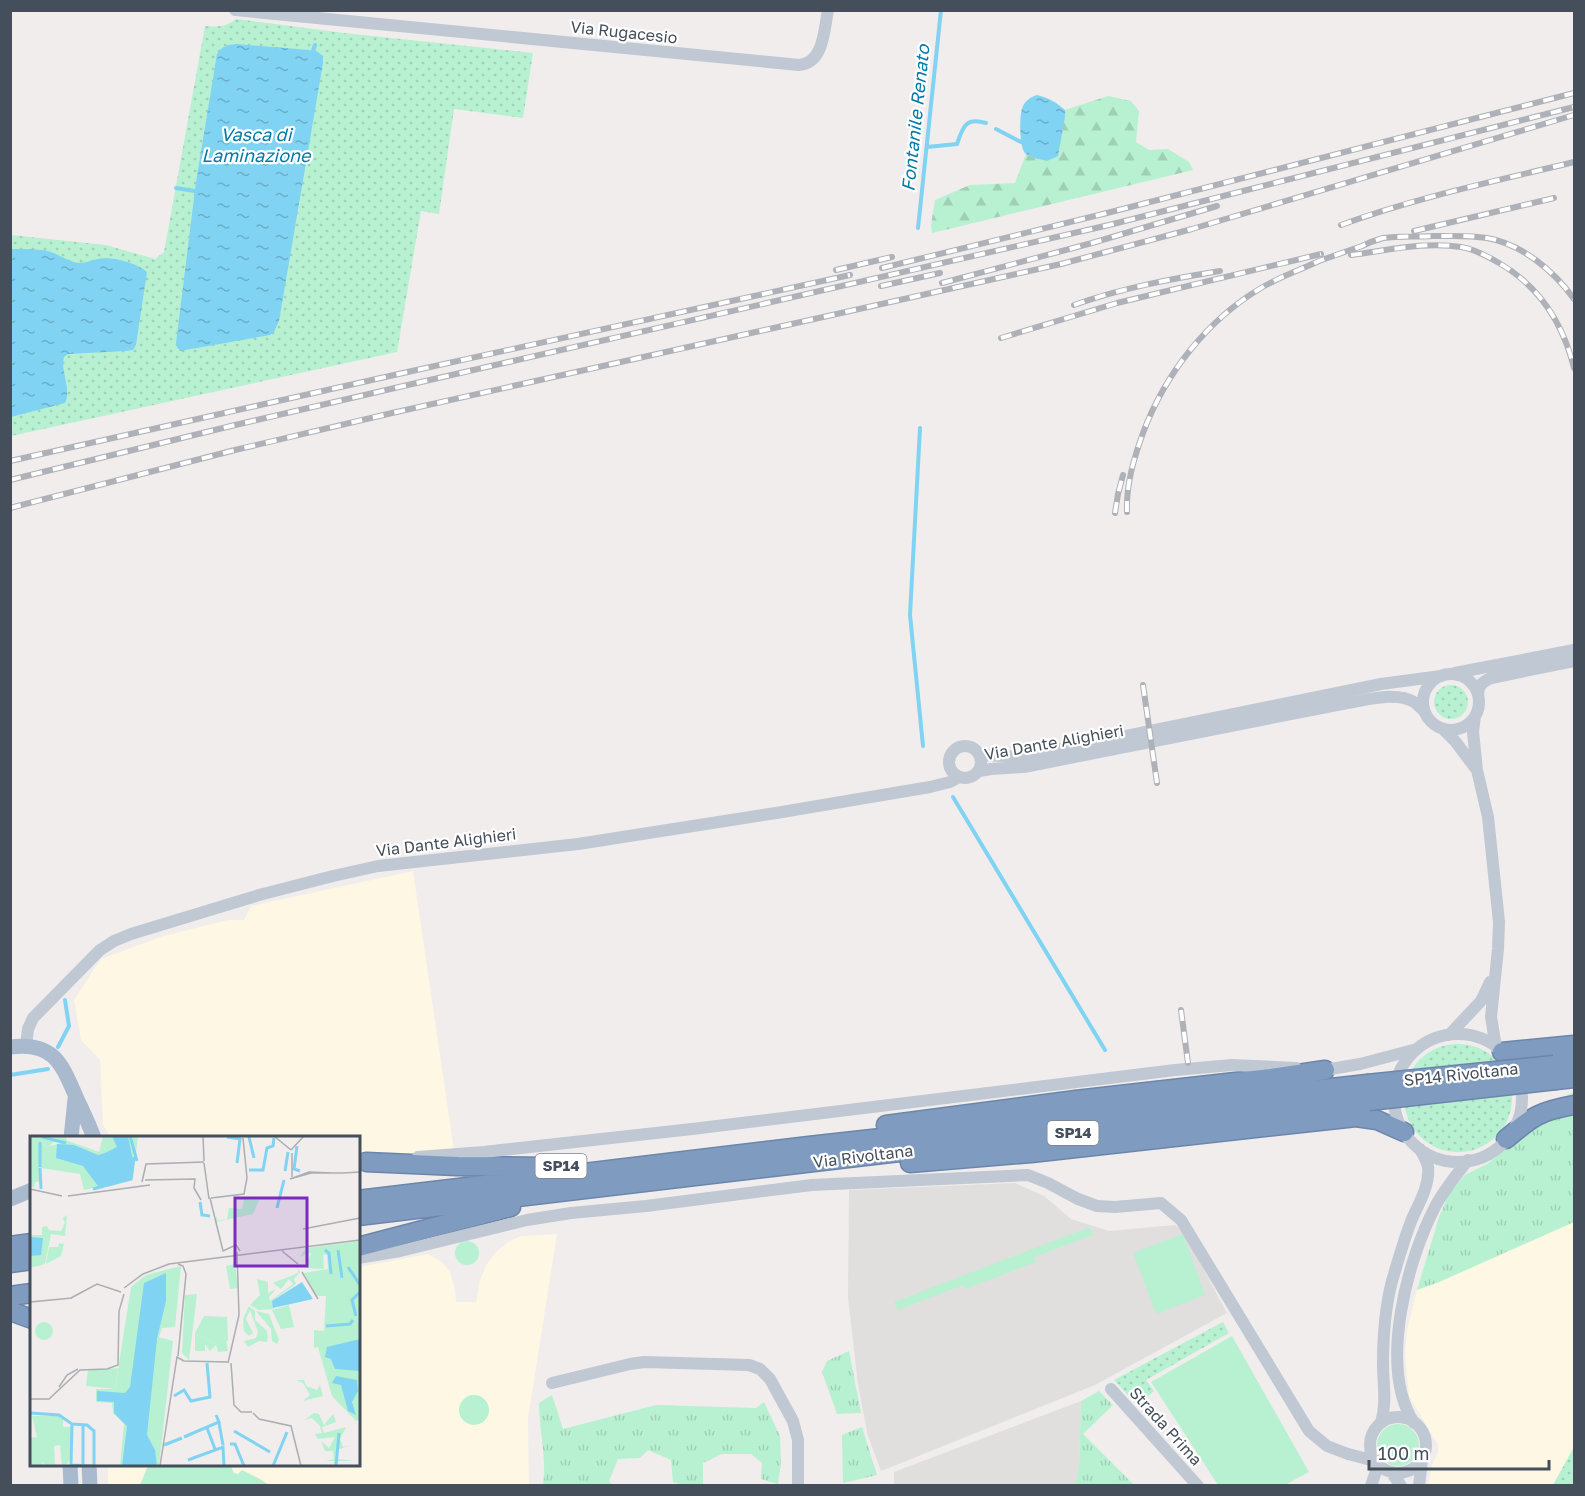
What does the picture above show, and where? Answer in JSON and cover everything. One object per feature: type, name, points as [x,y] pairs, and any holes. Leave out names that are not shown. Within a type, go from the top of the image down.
[{"type":"highway","points":[[1499,1049],[1575,1045]]},
{"type":"highway","name":"SP14","points":[[1555,1072],[1575,1062]]},
{"type":"highway","name":"SP14","points":[[809,1146],[861,1129],[996,1110],[1325,1070]]},
{"type":"highway","name":"SP14","points":[[1555,1072],[1575,1078]]},
{"type":"highway","name":"SP14 Rivoltana","points":[[1368,1092],[1555,1072]]},
{"type":"highway","name":"Via Rivoltana","points":[[360,1200],[809,1146],[1368,1092]]},
{"type":"highway","name":"Via Rivoltana","points":[[360,1216],[777,1167],[1368,1092]]},
{"type":"highway","points":[[1506,1139],[1535,1115],[1575,1105]]},
{"type":"highway","name":"SP14","points":[[777,1167],[831,1169],[1031,1154],[1356,1118],[1377,1120],[1404,1132]]},
{"type":"highway","name":"SP14","points":[[362,1162],[535,1167],[574,1166],[664,1156],[756,1152]]},
{"type":"highway","name":"SP14","points":[[360,1246],[512,1207],[589,1197],[663,1180]]},
{"type":"highway","points":[[10,1246],[30,1244]]},
{"type":"highway","points":[[10,1263],[30,1260]]},
{"type":"highway","points":[[10,1296],[30,1293]]},
{"type":"highway","points":[[10,1311],[30,1318]]},
{"type":"main road","points":[[18,1046],[36,1048],[52,1055],[66,1073],[94,1136]]},
{"type":"main road","points":[[70,1136],[75,1096]]},
{"type":"main road","points":[[10,1198],[30,1191]]},
{"type":"main road","points":[[70,1466],[71,1485]]},
{"type":"main road","points":[[89,1466],[90,1485]]},
{"type":"street","name":"Via Rugacesio","points":[[235,10],[800,65],[807,64],[817,57],[828,10]]},
{"type":"street","name":"Via Dante Alighieri","points":[[978,771],[1024,767],[1135,740],[1346,697],[1381,684],[1445,675],[1575,650]]},
{"type":"street","points":[[1499,1049],[1491,1017],[1499,930],[1497,902],[1488,817],[1477,770],[1473,732],[1479,687],[1481,683],[1491,678],[1575,661]]},
{"type":"street","points":[[1477,770],[1455,741],[1434,724],[1425,712],[1423,702],[1425,691],[1432,681],[1445,675],[1455,675],[1468,680],[1478,694]]},
{"type":"street","name":"Via Dante Alighieri","points":[[1346,697],[1399,698],[1414,702],[1425,712]]},
{"type":"street","points":[[1443,729],[1453,730],[1463,727],[1475,716]]},
{"type":"street","name":"Via Dante Alighieri","points":[[980,755],[1023,757],[1135,740]]},
{"type":"street","points":[[930,787],[949,766],[951,754],[958,747],[972,747],[980,755],[981,762],[978,771],[970,778],[960,777],[949,766]]},
{"type":"street","name":"Via Dante Alighieri","points":[[18,1046],[33,1018],[100,950],[114,941],[259,895],[378,866],[578,844],[930,787],[960,777]]},
{"type":"street","points":[[1449,1035],[1484,997],[1497,967]]},
{"type":"street","points":[[1449,1035],[1476,1036],[1499,1049],[1514,1068],[1521,1092],[1519,1117],[1506,1139],[1491,1152],[1468,1161],[1443,1160],[1420,1149],[1404,1132],[1394,1105],[1394,1090],[1401,1068],[1410,1056],[1432,1040],[1449,1035]]},
{"type":"street","name":"SP14","points":[[1325,1070],[1360,1064],[1417,1049]]},
{"type":"street","points":[[362,1162],[484,1152],[692,1129],[1175,1070],[1232,1065],[1325,1070]]},
{"type":"street","points":[[1381,1424],[1385,1398],[1384,1331],[1388,1296],[1426,1181],[1427,1165],[1420,1149]]},
{"type":"street","points":[[1419,1485],[1426,1446],[1420,1429],[1405,1408],[1399,1385],[1396,1353],[1399,1322],[1413,1262],[1424,1230],[1450,1182],[1468,1161]]},
{"type":"street","points":[[360,1258],[400,1251],[527,1220],[571,1213],[812,1185],[1028,1174],[1097,1206],[1115,1207],[1161,1203],[1181,1220],[1309,1431],[1326,1446],[1383,1467],[1406,1472],[1422,1460]]},
{"type":"street","points":[[552,1383],[644,1362],[749,1365],[760,1369],[770,1379],[793,1421],[798,1440],[798,1485]]},
{"type":"street","name":"Strada Prima","points":[[1111,1389],[1198,1485]]},
{"type":"street","points":[[1401,1485],[1383,1467],[1370,1447],[1371,1439],[1376,1428],[1394,1418],[1414,1423]]},
{"type":"street","points":[[1371,1485],[1383,1467]]},
{"type":"street","points":[[1377,1485],[1383,1476],[1383,1467]]},
{"type":"shaded area","points":[[413,871],[455,1157],[360,1156],[360,1136],[110,1136],[103,1125],[100,1060],[81,1040],[74,1000],[101,959],[163,936],[228,920],[244,920],[251,906]]},
{"type":"shaded area","points":[[1015,1183],[1044,1196],[1071,1219],[1109,1231],[1175,1225],[1183,1231],[1227,1313],[1095,1385],[881,1471],[868,1436],[858,1385],[848,1297],[849,1190]]},
{"type":"shaded area","points":[[1574,1222],[1574,1447],[1553,1485],[1428,1485],[1433,1462],[1438,1453],[1438,1445],[1409,1396],[1405,1355],[1407,1330],[1417,1290]]},
{"type":"shaded area","points":[[557,1234],[528,1419],[529,1485],[108,1485],[108,1466],[360,1466],[360,1267],[428,1254],[442,1262],[450,1272],[456,1302],[476,1302],[479,1283],[486,1265],[508,1242],[521,1236]]},
{"type":"shaded area","points":[[1081,1401],[1079,1467],[1075,1485],[894,1486],[894,1472]]},
{"type":"green space","points":[[236,19],[533,53],[523,118],[454,109],[439,214],[421,211],[397,352],[11,436],[11,235],[106,245],[155,259],[164,252],[205,26],[221,26]]},
{"type":"green space","points":[[1108,96],[1131,101],[1139,111],[1136,142],[1149,150],[1168,149],[1189,162],[1193,170],[932,233],[935,200],[970,185],[1015,183],[1026,154],[1035,158],[1065,117],[1065,110]]},
{"type":"green space","points":[[1451,685],[1463,690],[1468,702],[1463,714],[1451,719],[1439,714],[1434,702],[1439,690]]},
{"type":"green space","points":[[1458,1044],[1479,1048],[1496,1060],[1508,1077],[1512,1098],[1508,1119],[1496,1136],[1479,1148],[1458,1152],[1437,1148],[1420,1136],[1408,1119],[1404,1098],[1408,1077],[1420,1060],[1437,1048]]},
{"type":"green space","points":[[1574,1092],[1574,1222],[1417,1290],[1439,1217],[1449,1194],[1465,1175],[1487,1164],[1503,1151],[1555,1101]]},
{"type":"green space","points":[[1090,1227],[1093,1235],[1034,1257],[1036,1262],[965,1289],[963,1285],[898,1310],[894,1302]]},
{"type":"green space","points":[[1183,1234],[1205,1295],[1156,1314],[1133,1253]]},
{"type":"green space","points":[[467,1241],[476,1244],[479,1253],[476,1262],[467,1265],[458,1262],[455,1253],[458,1244]]},
{"type":"green space","points":[[1223,1322],[1229,1333],[1146,1380],[1154,1391],[1138,1406],[1114,1380]]},
{"type":"green space","points":[[1232,1336],[1309,1472],[1285,1485],[1218,1485],[1151,1382]]},
{"type":"green space","points":[[849,1351],[861,1413],[837,1414],[822,1372],[827,1361]]},
{"type":"green space","points":[[1099,1391],[1113,1405],[1083,1434],[1134,1485],[1075,1485],[1079,1466],[1081,1401]]},
{"type":"green space","points":[[474,1395],[485,1399],[489,1410],[485,1421],[474,1425],[463,1421],[459,1410],[463,1399]]},
{"type":"green space","points":[[552,1395],[563,1429],[656,1405],[756,1408],[764,1402],[780,1436],[781,1463],[778,1484],[761,1479],[762,1463],[751,1454],[722,1454],[703,1463],[703,1485],[684,1485],[673,1482],[671,1460],[648,1450],[640,1458],[618,1459],[609,1481],[612,1485],[543,1485],[544,1465],[539,1403]]},
{"type":"green space","points":[[1398,1424],[1413,1430],[1419,1445],[1413,1460],[1398,1466],[1383,1460],[1377,1445],[1383,1430]]},
{"type":"green space","points":[[862,1427],[877,1475],[843,1483],[842,1435]]},
{"type":"green space","points":[[1574,1447],[1574,1485],[1553,1485]]},
{"type":"green space","points":[[150,1466],[233,1466],[234,1473],[238,1474],[242,1470],[269,1485],[140,1485],[147,1468]]},
{"type":"water","name":"Vasca di Laminazione","points":[[236,44],[309,50],[323,56],[279,321],[270,335],[180,351],[176,343],[196,182],[217,54],[225,46]]},
{"type":"water","points":[[1037,95],[1045,97],[1065,110],[1058,156],[1047,161],[1027,155],[1022,144],[1020,130],[1022,110],[1027,100]]},
{"type":"water","points":[[11,249],[48,251],[79,263],[103,258],[116,259],[131,263],[147,272],[136,345],[133,350],[68,354],[64,357],[63,363],[67,392],[65,403],[11,417]]},
{"type":"waterway","name":"Fontanile Renato","points":[[918,228],[941,10]]},
{"type":"waterway","points":[[313,51],[315,45]]},
{"type":"waterway","points":[[927,147],[957,144],[966,125],[973,121],[986,123]]},
{"type":"waterway","points":[[996,129],[1021,142]]},
{"type":"waterway","points":[[176,188],[195,191]]},
{"type":"waterway","points":[[920,428],[910,615],[923,746]]},
{"type":"waterway","points":[[953,797],[1105,1050]]},
{"type":"waterway","points":[[58,1047],[69,1026],[65,1000]]},
{"type":"waterway","points":[[10,1075],[48,1069]]},
{"type":"railway","points":[[882,268],[1107,213],[1574,93]]},
{"type":"railway","points":[[10,480],[399,387],[1109,225],[1574,107]]},
{"type":"railway","points":[[10,508],[235,450],[392,413],[1061,264],[1192,229],[1574,115]]},
{"type":"railway","points":[[1341,225],[1428,198],[1574,162]]},
{"type":"railway","points":[[1414,231],[1554,198]]},
{"type":"railway","points":[[942,283],[1092,243],[1217,206]]},
{"type":"railway","points":[[1127,512],[1129,481],[1134,462],[1152,411],[1163,390],[1190,350],[1206,332],[1241,301],[1275,280],[1383,238],[1474,236],[1500,241],[1525,253],[1557,278],[1574,299]]},
{"type":"railway","points":[[1351,255],[1433,245],[1461,247],[1485,255],[1513,272],[1537,294],[1556,321],[1574,368]]},
{"type":"railway","points":[[1001,338],[1117,303],[1321,254]]},
{"type":"railway","points":[[836,270],[892,257]]},
{"type":"railway","points":[[1074,305],[1146,285],[1220,271]]},
{"type":"railway","points":[[881,286],[940,273]]},
{"type":"railway","points":[[10,461],[850,275]]},
{"type":"railway","points":[[1115,513],[1123,475]]},
{"type":"railway","points":[[1143,685],[1157,783]]},
{"type":"railway","points":[[1181,1010],[1188,1063]]}]
